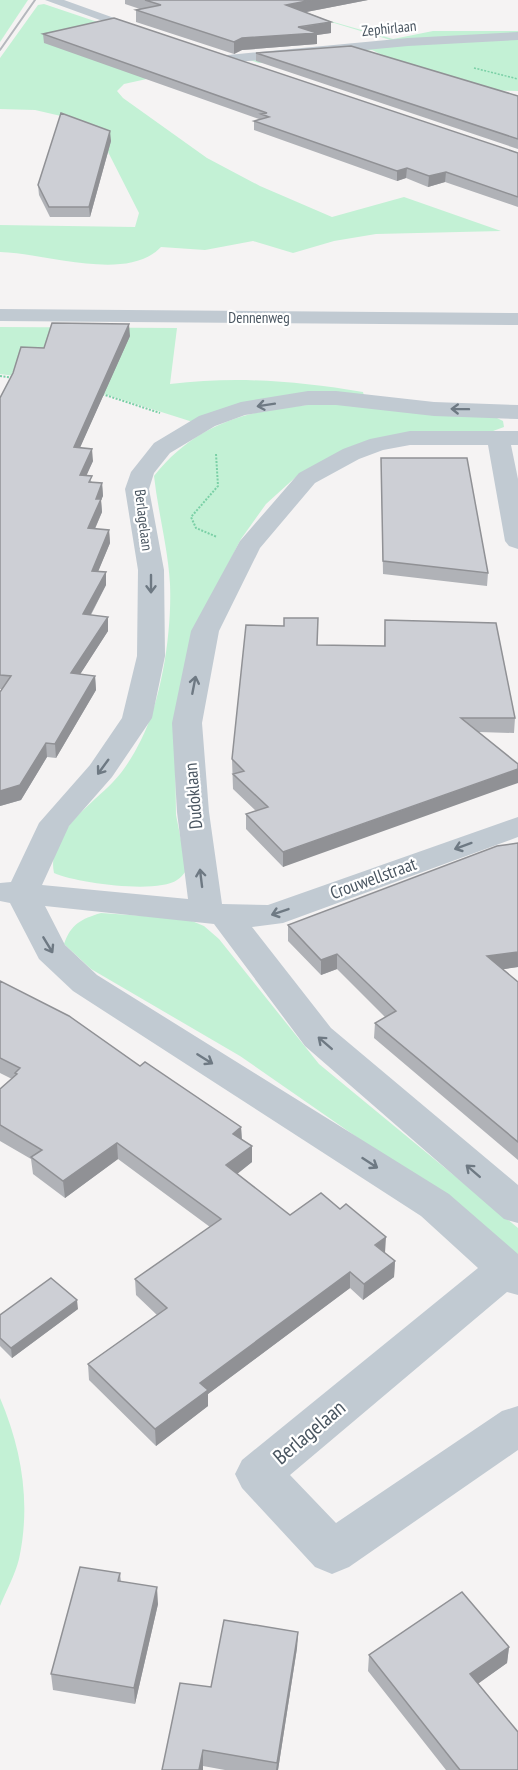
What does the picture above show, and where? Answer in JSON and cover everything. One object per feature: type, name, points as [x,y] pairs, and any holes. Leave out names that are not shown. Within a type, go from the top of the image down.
[{"type":"street","points":[[51,0],[161,37]]},
{"type":"street","name":"Zephirlaan","points":[[228,59],[419,41],[518,36]]},
{"type":"street","points":[[213,54],[261,70]]},
{"type":"street","name":"Dennenweg","points":[[0,315],[518,319]]},
{"type":"street","name":"Berlagelaan","points":[[518,412],[434,409],[336,398],[308,398],[241,409],[216,418],[162,448],[143,472],[137,489],[151,570],[151,656],[137,718],[101,771],[55,824],[11,892],[51,951],[85,983],[435,1205],[512,1274],[258,1474],[332,1552],[518,1425]]},
{"type":"street","points":[[511,432],[518,541]]},
{"type":"street","name":"Dudoklaan","points":[[511,432],[410,438],[378,444],[351,454],[307,478],[249,546],[205,631],[187,723],[193,812],[216,914],[318,1037],[518,1208]]},
{"type":"street","name":"Crouwellstraat","points":[[216,914],[271,916],[518,826]]},
{"type":"street","points":[[11,892],[216,914]]},
{"type":"green space","points":[[0,0],[28,0],[0,42]]},
{"type":"green space","points":[[44,4],[219,63],[124,84],[117,91],[123,98],[207,158],[260,186],[332,217],[404,197],[501,231],[376,234],[334,241],[293,253],[253,241],[205,250],[161,247],[146,258],[107,265],[0,252],[0,225],[135,227],[139,213],[105,146],[61,116],[35,110],[0,109],[0,58],[38,5]]},
{"type":"green space","points":[[281,7],[393,39],[433,31],[518,31],[518,34],[394,41]]},
{"type":"green space","points":[[518,36],[518,91],[465,90],[426,77],[372,50],[259,63],[246,59]]},
{"type":"green space","points":[[0,327],[177,328],[170,384],[219,380],[267,381],[363,392],[364,396],[335,394],[196,423],[73,384],[0,374]]},
{"type":"green space","points":[[334,403],[493,416],[503,421],[504,427],[493,431],[436,432],[298,475],[266,504],[241,539],[196,626],[175,743],[176,815],[187,870],[177,880],[167,884],[135,887],[97,883],[54,873],[53,859],[63,834],[82,811],[117,778],[141,740],[155,705],[167,643],[170,584],[154,476],[192,440],[235,419],[282,408]]},
{"type":"green space","points":[[101,913],[187,919],[204,926],[219,939],[319,1064],[518,1228],[518,1263],[384,1156],[240,1056],[91,969],[64,944],[78,923]]},
{"type":"green space","points":[[0,1398],[19,1457],[24,1518],[19,1559],[0,1606]]},
{"type":"building","points":[[145,0],[312,0],[286,5],[331,22],[298,27],[317,33],[242,38],[234,42],[136,10],[161,5]]},
{"type":"building","points":[[114,18],[518,153],[518,197],[446,172],[429,176],[407,168],[397,171],[254,121],[269,117],[261,114],[267,113],[43,34]]},
{"type":"building","points":[[351,46],[518,96],[518,139],[256,53]]},
{"type":"building","points":[[61,113],[110,131],[89,207],[49,207],[38,185]]},
{"type":"building","points":[[52,323],[129,324],[74,447],[92,449],[80,475],[92,476],[89,482],[102,483],[96,499],[101,499],[88,528],[109,530],[92,571],[106,572],[83,614],[108,617],[71,673],[95,676],[55,744],[46,743],[20,785],[0,791],[0,692],[11,676],[0,675],[0,398],[13,373],[21,347],[44,348]]},
{"type":"building","points":[[381,458],[467,458],[488,573],[383,561]]},
{"type":"building","points":[[284,618],[318,618],[317,645],[385,646],[385,620],[496,623],[515,718],[461,718],[518,764],[518,769],[283,852],[246,814],[268,807],[233,774],[244,771],[232,759],[246,625],[284,626]]},
{"type":"building","points":[[518,843],[518,952],[487,956],[518,982],[518,1142],[375,1023],[396,1011],[337,954],[321,960],[288,925],[497,846]]},
{"type":"building","points":[[0,981],[69,1016],[140,1066],[145,1062],[241,1127],[233,1134],[252,1146],[226,1165],[290,1215],[321,1193],[340,1209],[346,1204],[386,1237],[375,1245],[395,1261],[364,1284],[350,1272],[200,1383],[208,1390],[155,1429],[88,1364],[167,1308],[135,1279],[221,1219],[117,1143],[63,1181],[31,1157],[42,1150],[0,1125],[0,1089],[17,1074],[15,1073],[20,1068],[0,1058]]},
{"type":"building","points":[[51,1278],[77,1300],[11,1348],[0,1338],[0,1315]]},
{"type":"building","points":[[80,1567],[120,1573],[118,1581],[157,1587],[134,1688],[51,1674]]},
{"type":"building","points":[[462,1592],[509,1647],[470,1674],[518,1732],[518,1770],[460,1770],[369,1655]]},
{"type":"building","points":[[224,1620],[298,1632],[277,1763],[203,1750],[199,1770],[162,1770],[180,1683],[211,1687]]},
{"type":"railway","points":[[0,50],[35,0]]}]
